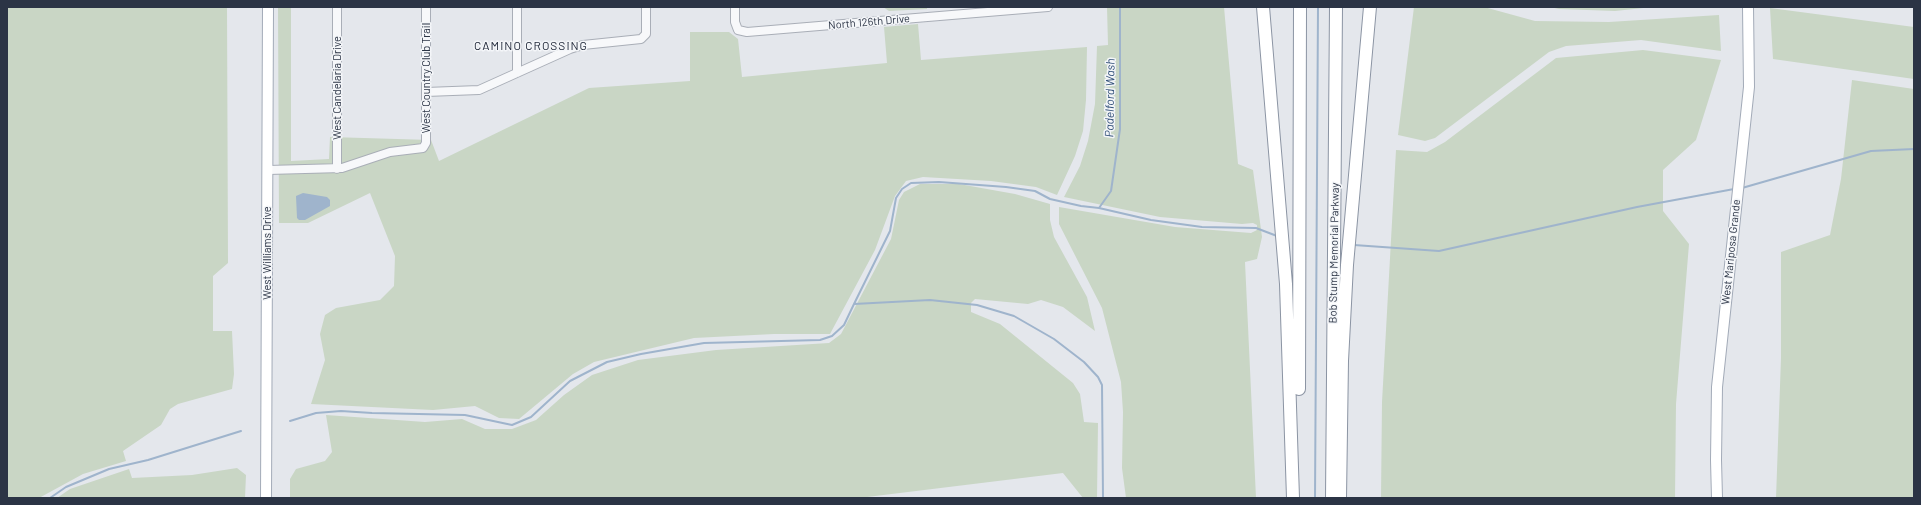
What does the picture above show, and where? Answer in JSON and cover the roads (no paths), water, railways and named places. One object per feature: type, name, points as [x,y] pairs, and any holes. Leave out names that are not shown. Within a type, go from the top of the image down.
[{"type":"highway","points":[[1263,7],[1284,250],[1290,351],[1293,498]]},
{"type":"highway","points":[[1298,498],[1300,7]]},
{"type":"highway","name":"Bob Stump Memorial Parkway","points":[[1332,498],[1336,7]]},
{"type":"highway","points":[[1340,498],[1342,361],[1347,265],[1370,7]]},
{"type":"main road","name":"West Williams Drive","points":[[266,498],[268,7]]},
{"type":"main road","name":"West Mariposa Grande","points":[[1717,498],[1717,387],[1750,87],[1748,7]]},
{"type":"street","name":"West Candelaria Drive","points":[[337,7],[337,169]]},
{"type":"street","name":"West Country Club Trail","points":[[337,169],[390,152],[423,148],[426,143],[426,7]]},
{"type":"street","points":[[517,7],[517,73]]},
{"type":"street","points":[[426,92],[479,90],[577,46],[644,38],[646,7]]},
{"type":"street","name":"North 126th Drive","points":[[735,7],[735,22],[738,30],[754,31],[974,10],[1048,7]]},
{"type":"street","points":[[268,170],[337,169]]},
{"type":"water","points":[[303,193],[327,197],[330,200],[330,206],[305,220],[299,220],[297,218],[296,196]]},
{"type":"waterway","name":"Padelford Wash","points":[[1099,208],[1111,191],[1120,129],[1120,7]]},
{"type":"waterway","points":[[1315,498],[1318,7]]},
{"type":"waterway","points":[[1742,188],[1871,151],[1914,149]]},
{"type":"waterway","points":[[290,421],[316,413],[341,411],[465,415],[512,425],[531,417],[570,381],[607,362],[641,354],[704,343],[820,340],[832,336],[844,325],[890,231],[896,198],[902,189],[911,183],[939,182],[1006,187],[1035,191],[1050,199],[1151,220],[1202,227],[1256,228],[1277,236]]},
{"type":"waterway","points":[[1354,245],[1439,251],[1637,207],[1734,189]]},
{"type":"waterway","points":[[854,304],[930,300],[977,305],[1014,316],[1054,339],[1084,362],[1098,377],[1102,385],[1103,498]]},
{"type":"waterway","points":[[50,498],[66,487],[109,469],[148,460],[241,431]]},
{"type":"district","name":"CAMINO CROSSING","points":[[531,46]]}]
